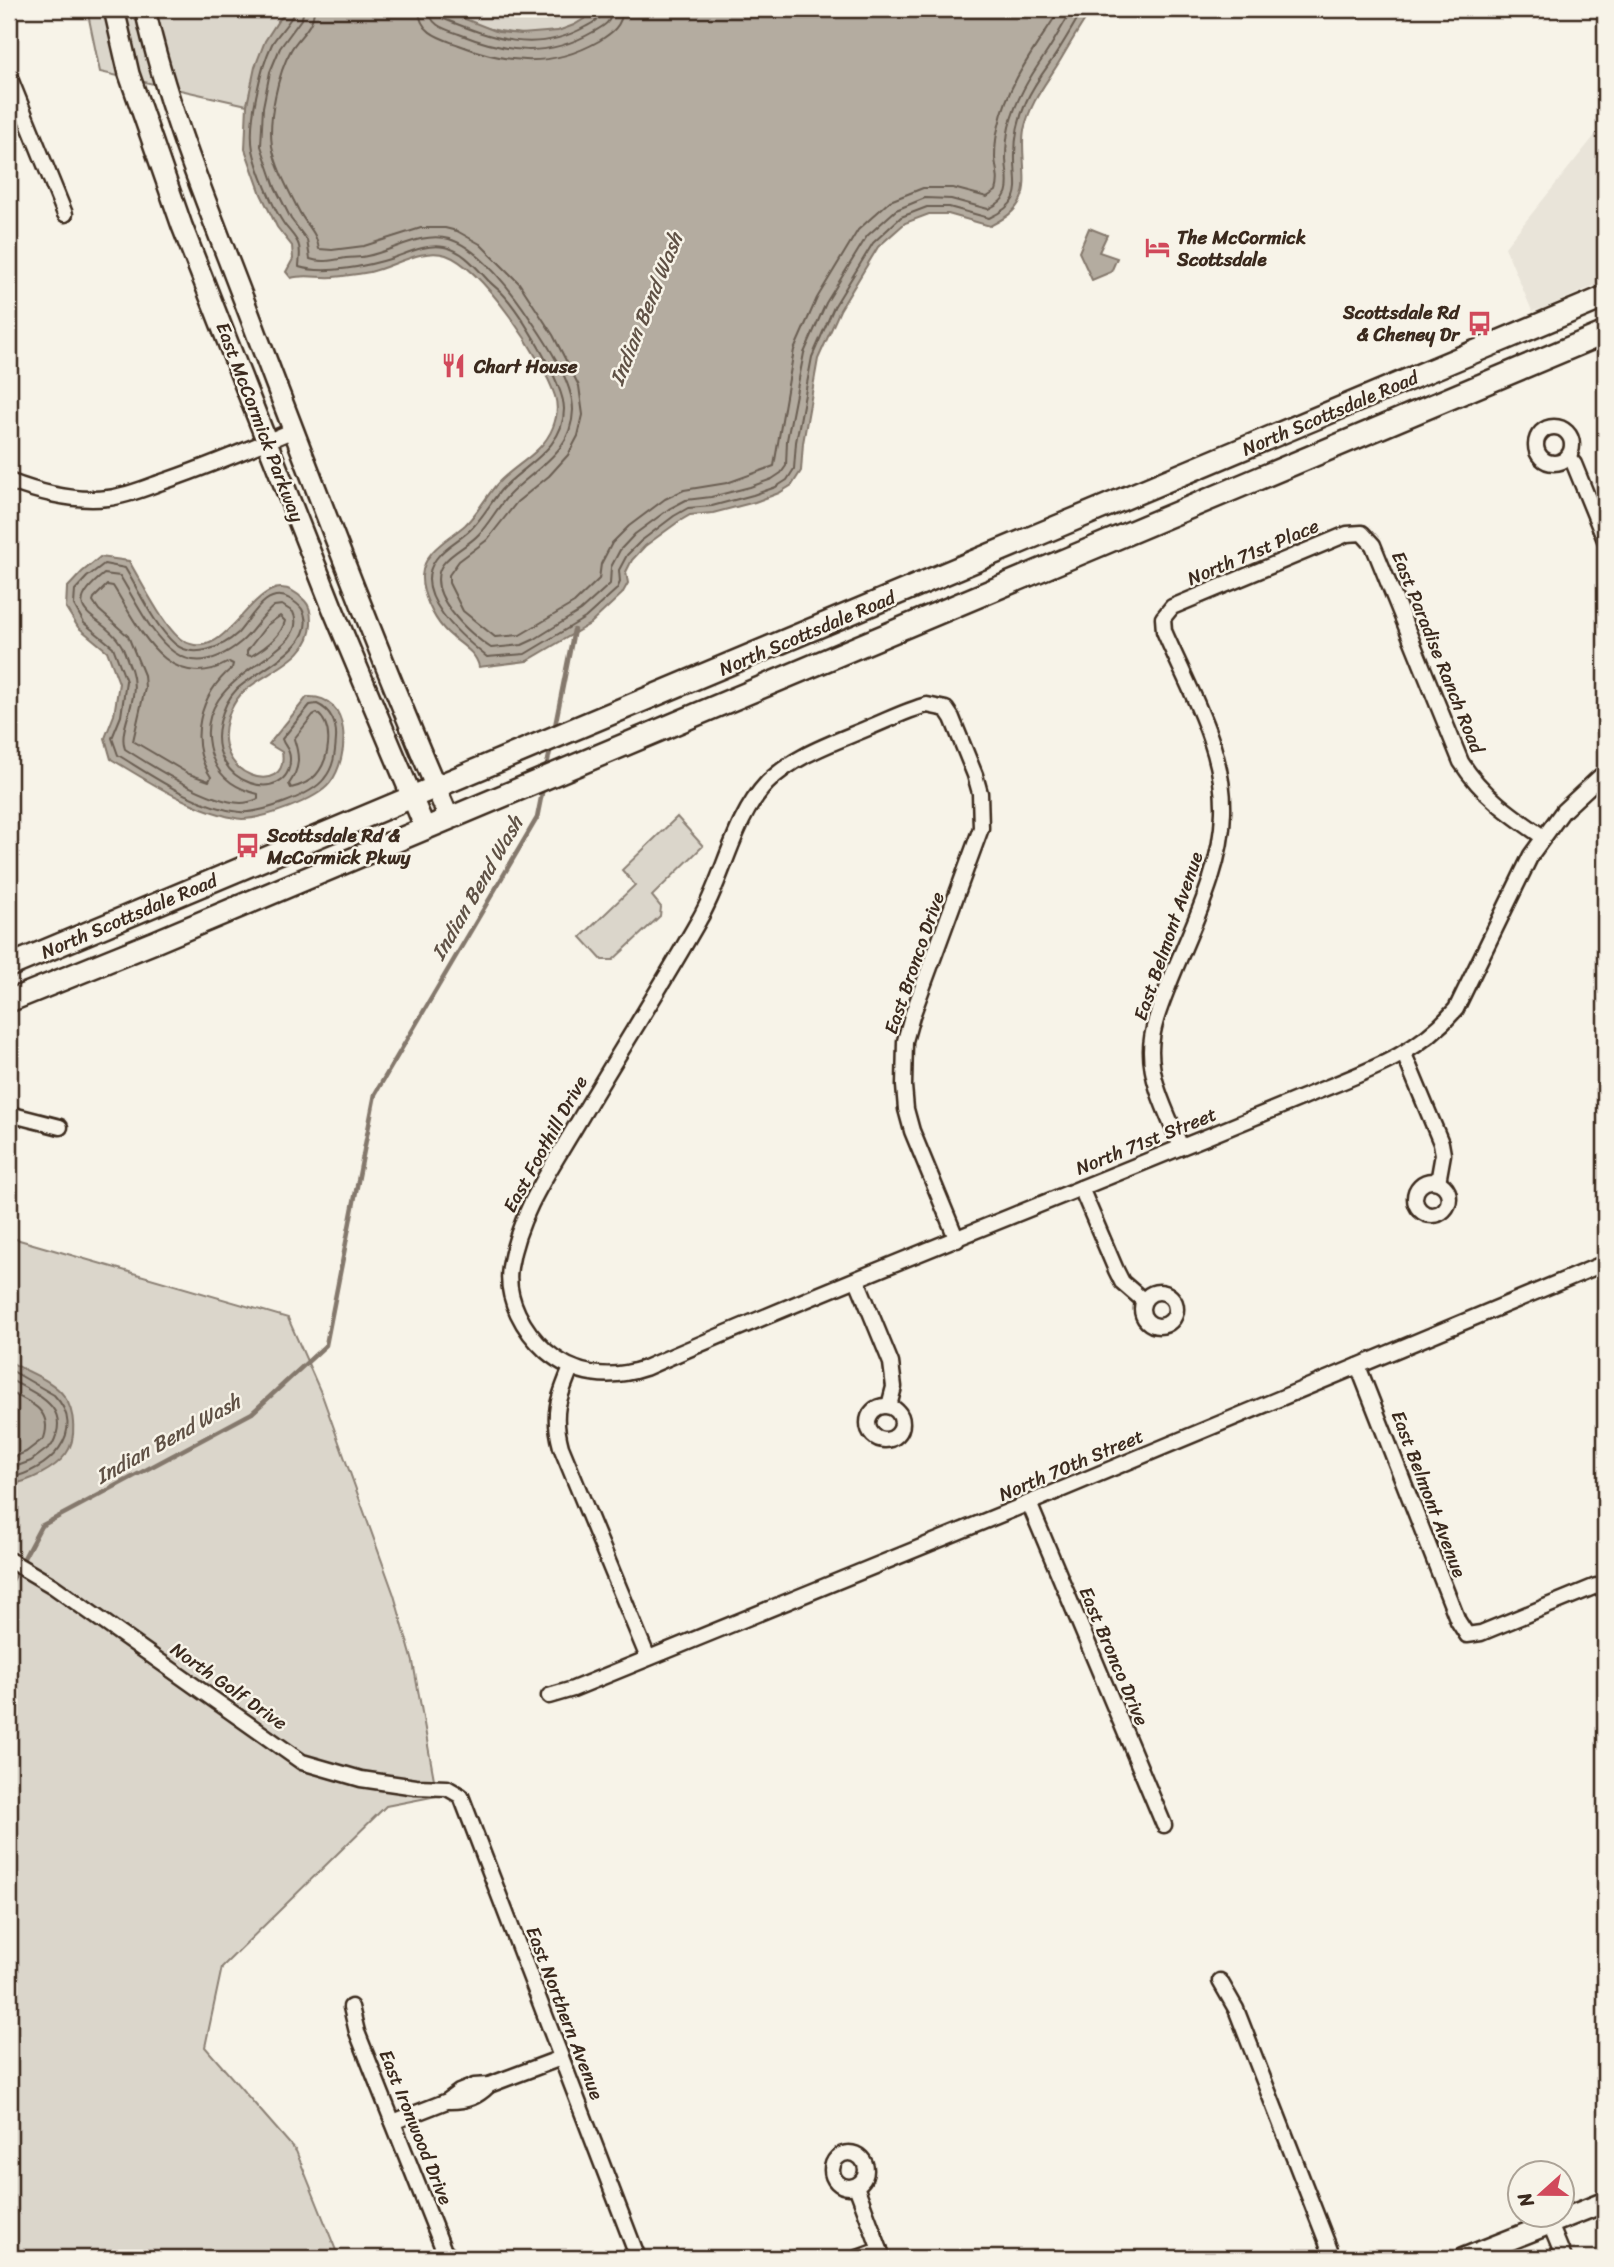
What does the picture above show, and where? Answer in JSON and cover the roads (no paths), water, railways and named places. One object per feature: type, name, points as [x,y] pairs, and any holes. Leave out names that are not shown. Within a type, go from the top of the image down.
[{"type":"main road","name":"East McCormick Parkway","points":[[114,9],[129,74],[159,165],[332,607],[425,828]]},
{"type":"main road","name":"East McCormick Parkway","points":[[145,9],[157,63],[191,161],[414,737],[436,788],[453,817]]},
{"type":"main road","name":"North Scottsdale Road","points":[[9,965],[1605,297]]},
{"type":"main road","name":"North Scottsdale Road","points":[[9,1001],[1605,333]]},
{"type":"main road","points":[[1576,2214],[1605,2202]]},
{"type":"main road","points":[[1464,2258],[1540,2228]]},
{"type":"street","points":[[9,76],[65,214]]},
{"type":"street","points":[[9,481],[57,496],[108,498],[182,476],[294,430]]},
{"type":"street","points":[[1567,457],[1574,464],[1605,540]]},
{"type":"street","name":"North 71st Place","points":[[1163,618],[1172,607],[1347,534],[1363,533]]},
{"type":"street","name":"East Paradise Ranch Road","points":[[1363,533],[1373,545],[1461,762],[1487,796],[1543,837]]},
{"type":"street","name":"East Belmont Avenue","points":[[1163,618],[1164,631],[1213,753],[1221,782],[1223,811],[1222,839],[1214,870],[1161,1004],[1151,1051],[1159,1094],[1181,1147]]},
{"type":"street","name":"East Foothill Drive","points":[[571,1368],[538,1344],[521,1320],[514,1304],[510,1269],[520,1230],[551,1167],[701,918],[752,802],[776,775],[808,753],[916,708],[938,706]]},
{"type":"street","name":"East Bronco Drive","points":[[938,706],[946,709],[952,718],[975,775],[980,793],[981,828],[912,1016],[905,1041],[904,1086],[912,1131],[957,1240]]},
{"type":"street","name":"North 71st Street","points":[[571,1368],[595,1374],[631,1373],[1404,1054],[1441,1027],[1456,1009],[1531,855],[1563,811],[1605,772]]},
{"type":"street","points":[[1404,1054],[1441,1143],[1443,1154],[1438,1182]]},
{"type":"street","points":[[9,1114],[60,1127]]},
{"type":"street","points":[[1081,1188],[1122,1282],[1144,1301]]},
{"type":"street","name":"North 70th Street","points":[[549,1696],[573,1689],[1030,1503],[1605,1263]]},
{"type":"street","points":[[857,1280],[894,1376],[889,1406]]},
{"type":"street","name":"East Belmont Avenue","points":[[1358,1366],[1458,1621],[1467,1635],[1481,1633],[1596,1586]]},
{"type":"street","points":[[571,1368],[555,1414],[561,1447],[648,1658]]},
{"type":"street","name":"East Bronco Drive","points":[[1030,1503],[1164,1825]]},
{"type":"street","name":"North Golf Drive","points":[[9,1560],[53,1586],[302,1762],[361,1779],[416,1787],[447,1788]]},
{"type":"street","name":"East Northern Avenue","points":[[447,1788],[461,1796],[467,1807],[638,2258]]},
{"type":"street","points":[[1220,1981],[1236,2009],[1333,2258]]},
{"type":"street","name":"East Ironwood Drive","points":[[351,2007],[357,2032],[444,2251],[452,2258]]},
{"type":"street","points":[[393,2122],[447,2101],[462,2101],[478,2096],[489,2085],[561,2058]]},
{"type":"street","points":[[856,2186],[882,2254],[858,2258]]},
{"type":"street","points":[[1552,2228],[1564,2258]]},
{"type":"water","points":[[290,9],[440,9],[498,32],[521,34],[558,31],[574,25],[600,9],[1092,9],[1031,110],[1023,139],[1023,192],[1012,212],[990,226],[948,214],[929,214],[905,223],[878,247],[840,310],[818,359],[803,443],[801,471],[792,485],[755,502],[713,513],[690,515],[645,546],[632,560],[626,572],[628,583],[622,594],[590,624],[527,661],[479,667],[470,651],[444,629],[432,611],[423,589],[424,567],[432,552],[470,520],[498,483],[543,444],[555,419],[555,396],[538,360],[494,296],[461,263],[446,255],[428,254],[379,270],[337,277],[291,278],[286,272],[293,259],[292,246],[277,227],[261,194],[245,149],[247,105],[255,67],[265,41]]},
{"type":"water","points":[[1089,228],[1107,235],[1099,252],[1117,258],[1111,272],[1092,280],[1079,252]]},
{"type":"water","points":[[100,557],[129,561],[168,626],[182,640],[200,645],[216,640],[258,599],[273,590],[288,589],[305,601],[310,610],[311,621],[310,634],[304,646],[285,664],[241,694],[229,714],[225,738],[229,755],[238,767],[250,775],[263,778],[274,775],[281,766],[282,752],[269,744],[307,697],[322,699],[332,706],[339,716],[343,729],[341,758],[330,783],[314,796],[289,807],[263,816],[240,819],[181,799],[111,759],[105,738],[114,715],[119,683],[107,651],[78,627],[66,608],[67,588]]},
{"type":"water","points":[[9,1361],[46,1380],[59,1390],[68,1402],[73,1433],[70,1448],[55,1465],[24,1481],[9,1485]]},
{"type":"waterway","name":"Indian Bend Wash","points":[[554,731],[574,630]]},
{"type":"waterway","name":"Indian Bend Wash","points":[[546,769],[551,747]]},
{"type":"waterway","name":"Indian Bend Wash","points":[[9,1586],[41,1526],[252,1413],[326,1345],[375,1094],[537,818],[543,788]]},
{"type":"place","name":"The McCormick Scottsdale","points":[[1157,248]]},
{"type":"place","name":"Scottsdale Rd & Cheney Dr","points":[[1479,323]]},
{"type":"place","name":"Chart House","points":[[454,366]]},
{"type":"place","name":"Scottsdale Rd & McCormick Pkwy","points":[[247,846]]}]
